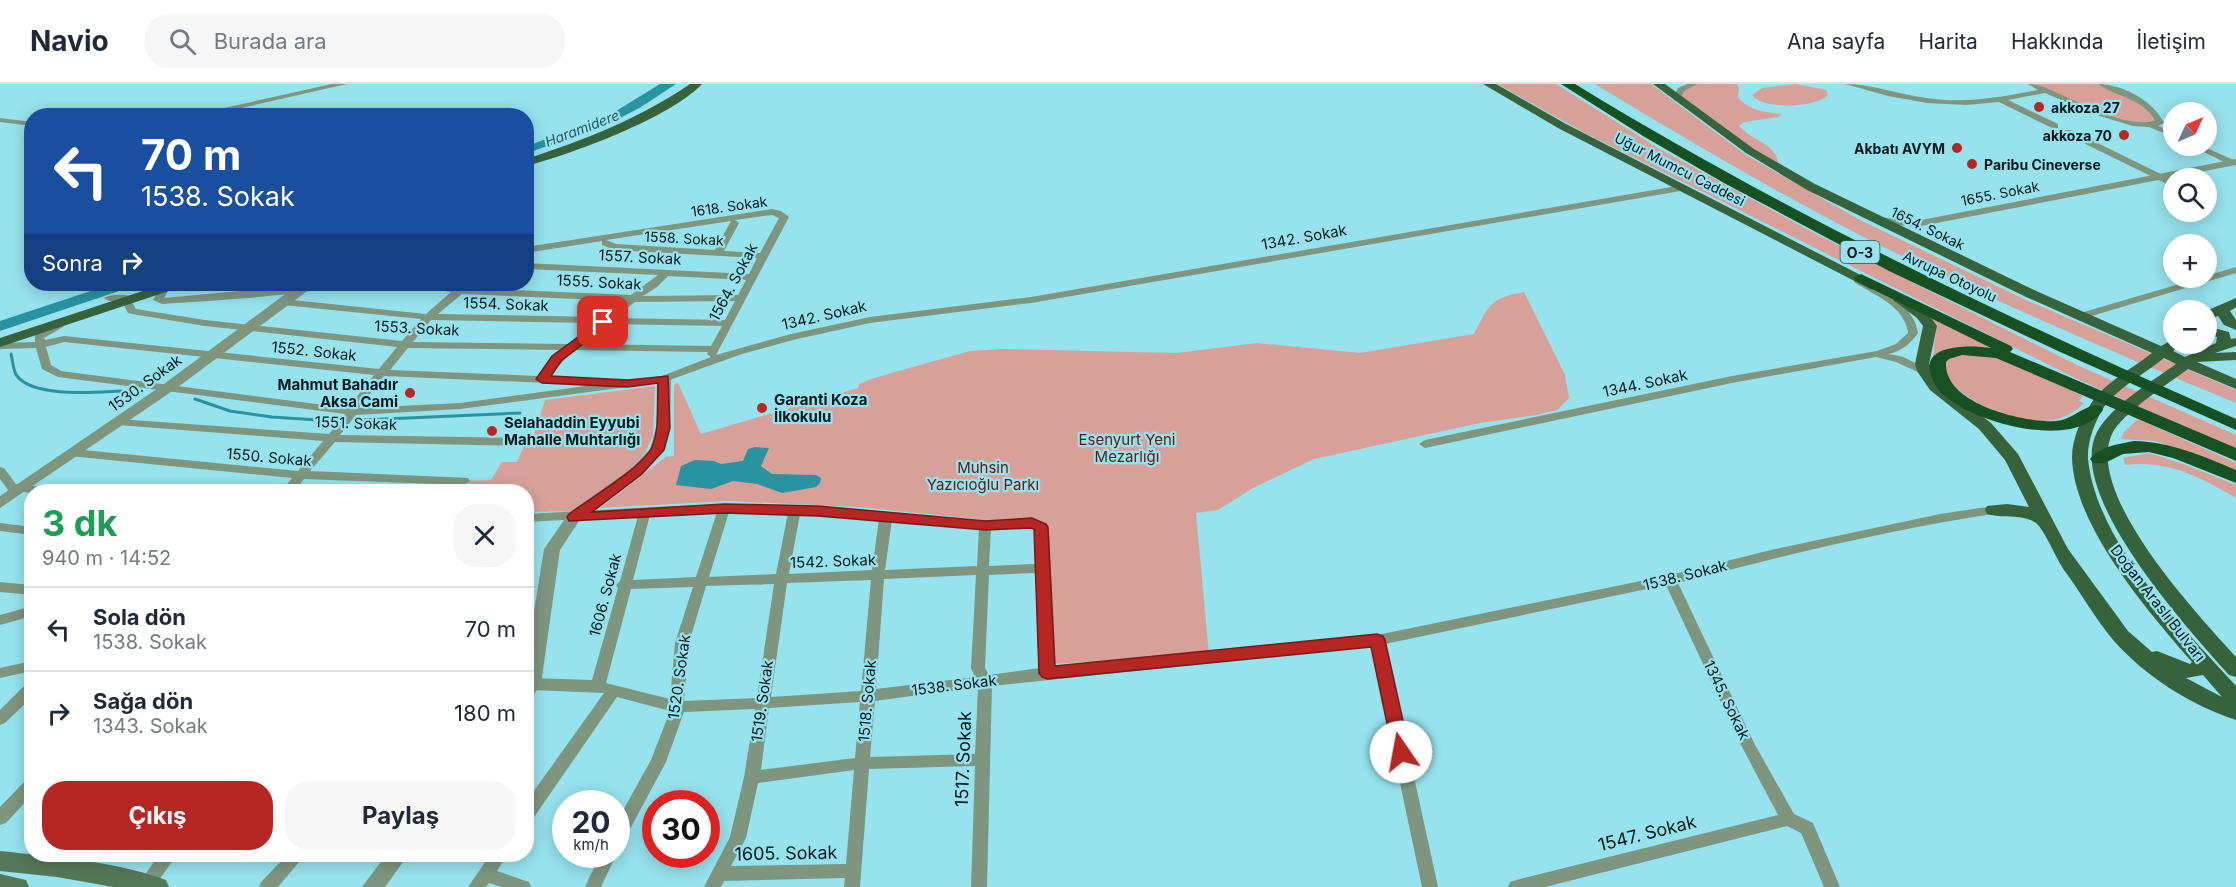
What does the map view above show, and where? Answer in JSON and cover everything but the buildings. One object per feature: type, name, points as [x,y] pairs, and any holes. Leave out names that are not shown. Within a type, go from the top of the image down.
[{"type":"highway","name":"Avrupa Otoyolu","points":[[1567,84],[1714,174],[1886,265],[2034,335],[2236,425]]},
{"type":"highway","name":"Avrupa Otoyolu","points":[[1584,84],[1691,150],[1862,242],[2034,324],[2236,412]]},
{"type":"highway","points":[[1861,278],[2086,389]]},
{"type":"highway","points":[[2098,405],[2077,421],[2058,426],[2035,426],[2007,421],[1963,401],[1945,385],[1937,371],[1938,364],[1946,354],[1955,351],[1989,352],[2018,360],[2236,455]]},
{"type":"highway","points":[[2099,459],[2120,449],[2157,448],[2236,477]]},
{"type":"main road","points":[[534,153],[606,129],[639,112],[683,84]]},
{"type":"main road","points":[[534,160],[622,129],[668,105],[697,84]]},
{"type":"main road","name":"Uğur Mumcu Caddesi","points":[[1488,84],[1534,111],[1861,278],[1915,309],[1927,321],[1930,334],[1922,364],[1924,371]]},
{"type":"main road","name":"1654. Sokak","points":[[1658,84],[1775,167],[1918,240],[2081,316],[2236,384]]},
{"type":"main road","points":[[0,335],[109,298],[141,291]]},
{"type":"main road","points":[[0,345],[150,291]]},
{"type":"main road","points":[[2217,311],[2232,303]]},
{"type":"main road","points":[[2232,303],[2223,310],[2223,315],[2227,321],[2236,326]]},
{"type":"main road","points":[[2195,365],[2204,351],[2229,344],[2224,335],[2217,333]]},
{"type":"main road","points":[[2098,405],[2163,352]]},
{"type":"main road","points":[[2099,459],[2101,441],[2105,432],[2124,411],[2195,365],[2236,356]]},
{"type":"main road","points":[[1924,371],[1935,387],[2000,442],[2012,458],[2047,527],[2090,596],[2121,636],[2162,674],[2191,691],[2236,712]]},
{"type":"main road","name":"Doğan Araslı Bulvarı","points":[[2098,405],[2086,433],[2080,456],[2083,477],[2093,512],[2132,574],[2199,666],[2236,699]]},
{"type":"main road","name":"Doğan Araslı Bulvarı","points":[[2099,459],[2114,508],[2132,542],[2179,604],[2236,670]]},
{"type":"main road","points":[[1993,510],[2047,527],[2058,537],[2114,614],[2147,651],[2177,669],[2199,666]]},
{"type":"main road","points":[[2191,691],[2190,683],[2199,666]]},
{"type":"main road","points":[[0,861],[24,861]]},
{"type":"main road","points":[[66,862],[153,885]]},
{"type":"main road","points":[[0,884],[18,887]]},
{"type":"street","points":[[230,108],[343,84]]},
{"type":"street","points":[[1677,98],[1681,90],[1693,84]]},
{"type":"street","points":[[1849,84],[1934,102],[1966,103],[2046,91]]},
{"type":"street","points":[[2032,84],[2101,114],[2163,128]]},
{"type":"street","points":[[2102,84],[2150,109],[2161,121],[2155,125]]},
{"type":"street","points":[[2000,99],[2055,126],[2071,129],[2068,132],[2163,178]]},
{"type":"street","points":[[0,120],[24,123]]},
{"type":"street","points":[[2217,153],[2235,163]]},
{"type":"street","points":[[2217,155],[2235,163]]},
{"type":"street","points":[[2217,169],[2235,163]]},
{"type":"street","name":"1655. Sokak","points":[[2215,168],[2235,163]]},
{"type":"street","name":"1655. Sokak","points":[[1876,219],[1897,224],[1916,224],[2163,181]]},
{"type":"street","name":"1655. Sokak","points":[[1918,240],[1918,233],[1929,228],[2163,181]]},
{"type":"street","name":"1342. Sokak","points":[[40,345],[46,367],[58,374],[86,380],[169,387],[353,412],[460,406],[664,379],[709,360],[795,336],[870,320],[1031,300],[1683,188]]},
{"type":"street","name":"1618. Sokak","points":[[534,248],[771,212],[784,217]]},
{"type":"street","name":"1564. Sokak","points":[[709,360],[784,217]]},
{"type":"street","name":"1618. Sokak","points":[[534,254],[784,217]]},
{"type":"street","points":[[718,253],[734,223]]},
{"type":"street","name":"1558. Sokak","points":[[605,243],[614,247],[764,256]]},
{"type":"street","name":"1344. Sokak","points":[[1425,444],[1782,370],[1893,350],[1911,339],[1914,326],[1911,318],[1900,308],[1835,265]]},
{"type":"street","name":"1557. Sokak","points":[[534,266],[753,277]]},
{"type":"street","points":[[2081,316],[2236,270]]},
{"type":"street","points":[[542,379],[556,359],[633,298],[656,285],[664,274]]},
{"type":"street","points":[[162,291],[158,300],[162,302],[252,291]]},
{"type":"street","name":"1530. Sokak","points":[[28,484],[169,387],[284,302],[295,291]]},
{"type":"street","points":[[294,484],[353,412],[354,406],[428,317],[459,291]]},
{"type":"street","name":"1555. Sokak","points":[[525,291],[633,298],[742,298]]},
{"type":"street","points":[[109,298],[126,300]]},
{"type":"street","name":"1553. Sokak","points":[[126,300],[132,311],[205,323],[406,345],[715,349]]},
{"type":"street","name":"1554. Sokak","points":[[284,302],[428,317],[729,323]]},
{"type":"street","points":[[40,345],[39,337],[74,318]]},
{"type":"street","name":"1552. Sokak","points":[[0,345],[15,343],[40,345],[54,339],[64,339],[383,373],[628,384]]},
{"type":"street","name":"1344. Sokak","points":[[1872,354],[1899,359],[1924,371]]},
{"type":"street","points":[[534,658],[552,549],[574,517],[638,471],[657,450],[663,428],[664,379]]},
{"type":"street","name":"1551. Sokak","points":[[118,422],[331,438],[521,442]]},
{"type":"street","name":"1550. Sokak","points":[[73,453],[301,475],[464,482]]},
{"type":"street","points":[[0,471],[12,487],[24,489]]},
{"type":"street","name":"1530. Sokak","points":[[0,503],[24,487]]},
{"type":"street","points":[[534,518],[724,508],[795,509],[986,525],[1032,523],[1041,527],[1047,673]]},
{"type":"street","name":"1520. Sokak","points":[[630,813],[658,762],[677,716],[682,643],[724,508]]},
{"type":"street","name":"1519. Sokak","points":[[716,880],[738,838],[752,777],[781,580],[795,509]]},
{"type":"street","name":"1538. Sokak","points":[[534,688],[598,686],[677,707],[762,703],[867,696],[1047,673],[1377,640],[1670,580],[1771,554],[1940,518],[1993,510]]},
{"type":"street","name":"1606. Sokak","points":[[598,686],[623,585],[645,512]]},
{"type":"street","name":"1518. Sokak","points":[[852,879],[878,576],[886,516]]},
{"type":"street","name":"1517. Sokak","points":[[979,887],[985,682],[978,668],[986,525]]},
{"type":"street","points":[[0,527],[24,530]]},
{"type":"street","name":"1542. Sokak","points":[[623,585],[1043,568]]},
{"type":"street","name":"1345. Sokak","points":[[1670,580],[1748,745],[1788,819]]},
{"type":"street","points":[[0,587],[24,589]]},
{"type":"street","points":[[0,620],[24,613]]},
{"type":"street","points":[[1377,640],[1430,887]]},
{"type":"street","points":[[0,673],[24,668]]},
{"type":"street","points":[[534,804],[614,690]]},
{"type":"street","points":[[0,719],[24,695]]},
{"type":"street","points":[[752,777],[861,763],[981,760]]},
{"type":"street","points":[[0,818],[24,792]]},
{"type":"street","points":[[1788,819],[1807,828],[1832,887]]},
{"type":"street","name":"1547. Sokak","points":[[1516,887],[1788,819]]},
{"type":"street","points":[[153,885],[165,862]]},
{"type":"street","points":[[267,887],[290,862]]},
{"type":"street","points":[[372,887],[392,862]]},
{"type":"street","points":[[494,862],[481,881],[523,887]]},
{"type":"street","points":[[593,887],[602,868]]},
{"type":"street","name":"1605. Sokak","points":[[716,880],[852,879]]},
{"type":"green space","points":[[1497,84],[1556,84],[1658,148],[1816,234],[2079,366],[2236,435],[2236,450],[2075,378],[1583,132]]},
{"type":"green space","points":[[1595,84],[1651,84],[1746,155],[1858,219],[2026,300],[2236,390],[2236,403],[2027,314],[1864,237],[1748,174]]},
{"type":"green space","points":[[1693,84],[1737,84],[1738,97],[1742,102],[1758,110],[1782,114],[1778,117],[1744,122],[1739,126],[1773,151],[1779,165],[1678,94]]},
{"type":"green space","points":[[1795,84],[1826,90],[1828,95],[1812,103],[1789,106],[1766,103],[1752,95],[1762,88]]},
{"type":"green space","points":[[2032,84],[2102,84],[2136,100],[2161,121],[2152,126],[2117,119],[2065,100]]},
{"type":"green space","name":"Esenyurt Yeni Mezarlığı","points":[[1524,292],[1565,375],[1569,398],[1557,410],[1480,423],[1314,459],[1253,488],[1218,510],[1196,513],[1209,655],[1050,664],[1049,527],[1033,518],[985,520],[860,507],[727,501],[600,508],[666,457],[674,456],[674,385],[678,383],[701,434],[858,388],[859,384],[874,378],[970,351],[1003,349],[1177,353],[1257,343],[1360,353],[1474,334],[1492,304],[1504,297]]},
{"type":"green space","points":[[1932,318],[1989,346],[1988,349],[1942,351],[1933,357],[1936,330]]},
{"type":"green space","points":[[1977,354],[2004,359],[2083,396],[2079,401],[2084,403],[2069,415],[2051,420],[2032,421],[2012,418],[1992,411],[1974,401],[1945,376],[1946,361],[1957,355]]},
{"type":"green space","points":[[655,386],[653,435],[645,453],[631,469],[572,511],[534,512],[534,484],[466,484],[468,481],[491,480],[502,462],[517,462],[526,441],[532,441],[545,400]]},
{"type":"green space","points":[[2138,419],[2236,463],[2236,472],[2156,441],[2121,439],[2124,432]]},
{"type":"green space","points":[[2149,453],[2236,485],[2236,498],[2196,477],[2170,468],[2141,464],[2125,465],[2123,458]]},
{"type":"water","name":"Haramidere","points":[[660,84],[676,84],[641,107],[601,128],[534,151],[534,143],[608,116]]},
{"type":"water","points":[[91,291],[119,291],[0,331],[0,321]]},
{"type":"water","points":[[769,448],[761,466],[772,474],[816,475],[821,478],[820,483],[816,487],[782,493],[757,484],[733,481],[711,489],[676,485],[681,466],[695,460],[714,461],[721,464],[743,461],[748,449]]},
{"type":"waterway","points":[[11,354],[17,376],[25,383],[37,388],[66,392],[121,391]]},
{"type":"waterway","points":[[195,399],[230,411],[272,417],[332,421]]},
{"type":"waterway","points":[[362,420],[520,413]]},
{"type":"place","name":"akkoza 27","points":[[2039,107]]},
{"type":"place","name":"akkoza 70","points":[[2124,135]]},
{"type":"place","name":"Akbatı AVYM","points":[[1957,148]]},
{"type":"place","name":"Paribu Cineverse","points":[[1972,164]]},
{"type":"place","name":"Mahmut Bahadır Aksa Cami","points":[[410,393]]},
{"type":"place","name":"Garanti Koza İlkokulu","points":[[762,408]]},
{"type":"place","name":"Selahaddin Eyyubi Mahalle Muhtarlığı","points":[[492,431]]},
{"type":"route","points":[[603,322],[556,359],[542,379],[628,384],[664,379],[663,428],[657,450],[638,471],[574,517],[724,508],[795,509],[986,525],[1032,523],[1041,527],[1047,673],[1206,659],[1377,640],[1401,752]]},
{"type":"park label","name":"Muhsin Yazıcıoğlu Parkı","points":[[983,476]]}]
